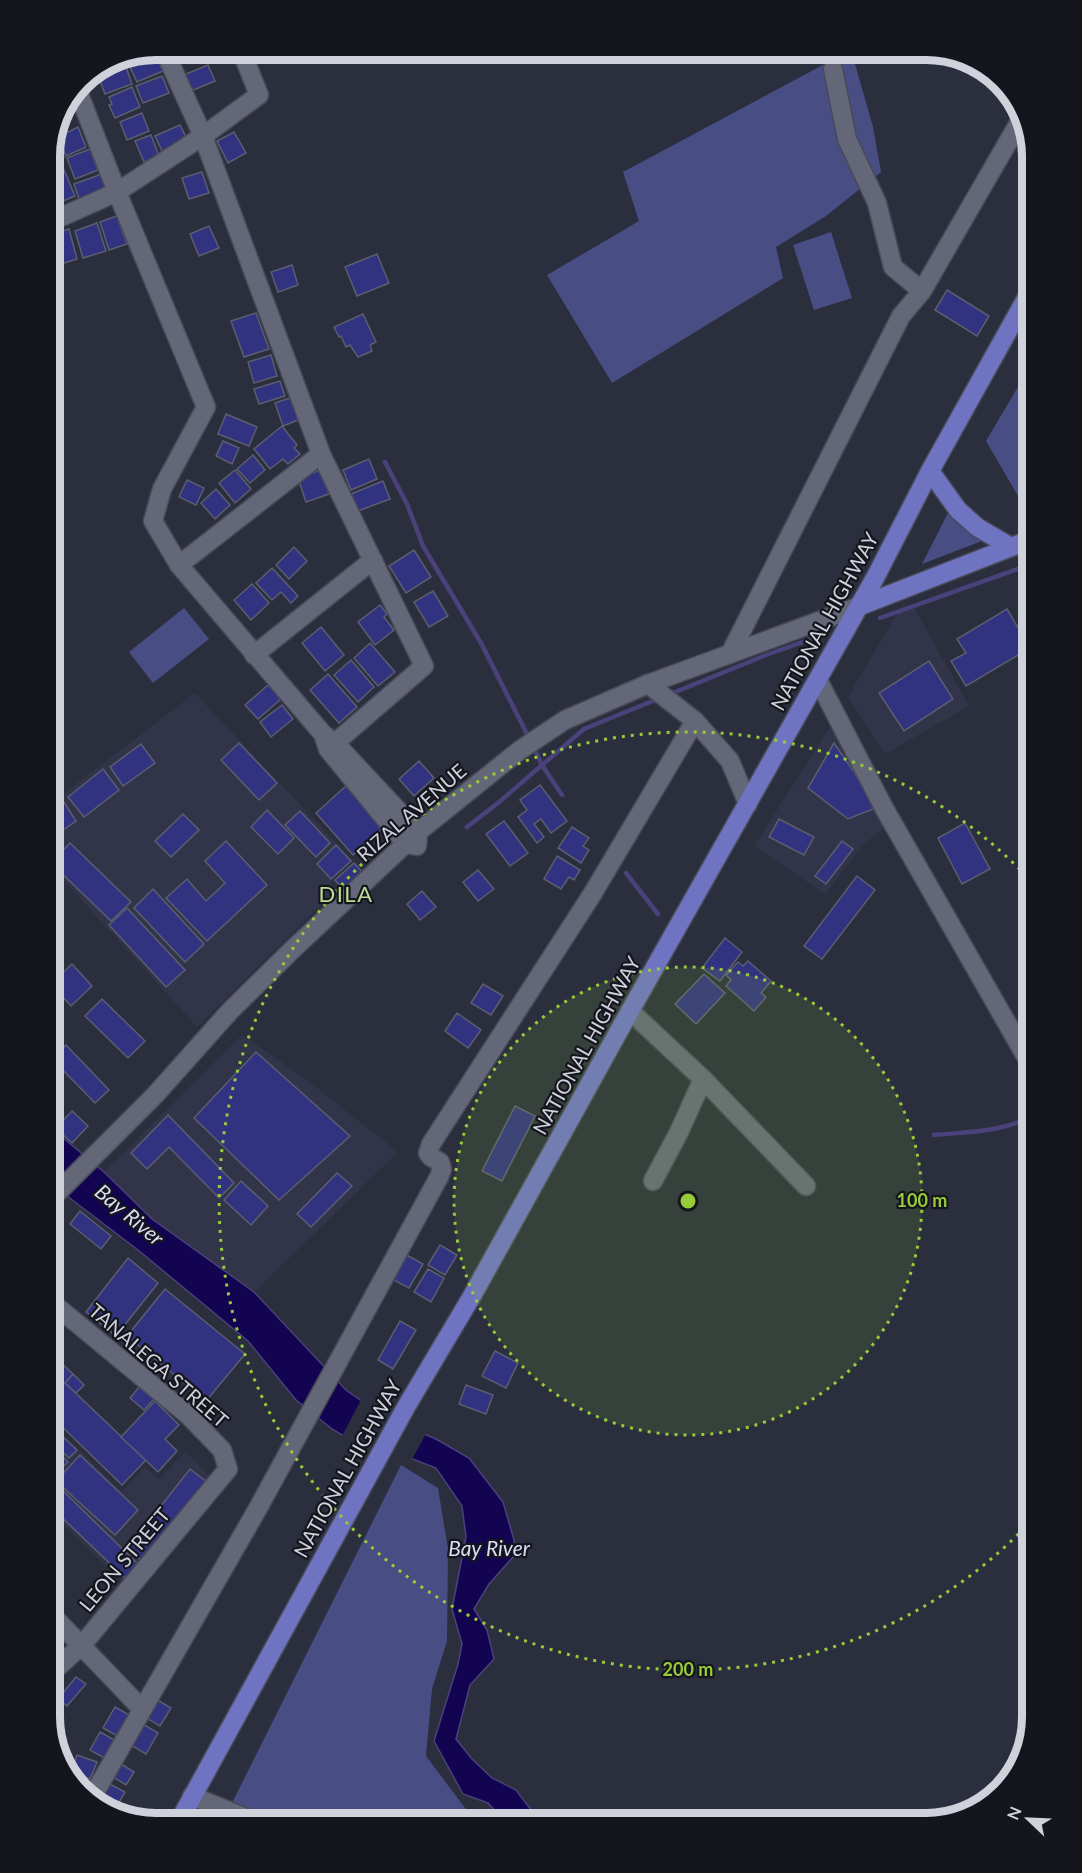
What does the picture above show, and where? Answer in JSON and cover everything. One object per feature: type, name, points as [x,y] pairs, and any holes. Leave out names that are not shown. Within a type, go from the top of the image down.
[{"type":"main road","name":"NATIONAL HIGHWAY","points":[[183,1813],[406,1407],[472,1296],[630,1011],[860,606],[930,471],[1022,306]]},
{"type":"main road","points":[[930,471],[958,510],[977,527],[1011,548]]},
{"type":"main road","points":[[860,606],[1022,543]]},
{"type":"street","points":[[169,60],[203,136],[321,454],[424,666],[329,742]]},
{"type":"street","points":[[60,218],[117,192],[203,136],[259,95],[245,60]]},
{"type":"street","points":[[833,69],[847,139],[877,203],[893,267],[922,291]]},
{"type":"street","points":[[80,98],[206,407],[162,489],[153,520],[178,565],[412,838]]},
{"type":"street","points":[[730,654],[902,316],[922,291],[1017,126]]},
{"type":"street","points":[[178,565],[321,454]]},
{"type":"street","points":[[254,655],[373,560]]},
{"type":"street","name":"RIZAL AVENUE","points":[[60,1190],[156,1094],[238,1004],[292,950],[412,838],[520,750],[565,720],[648,684],[860,606]]},
{"type":"street","points":[[818,680],[884,808],[1022,1050]]},
{"type":"street","points":[[648,684],[695,721],[730,761],[747,804]]},
{"type":"street","points":[[95,1791],[251,1520],[439,1177],[442,1169],[440,1162],[428,1153],[431,1144],[592,893],[695,721]]},
{"type":"street","points":[[630,1011],[703,1079],[806,1186]]},
{"type":"street","points":[[653,1181],[703,1079]]},
{"type":"street","name":"TANALEGA STREET","points":[[60,1309],[188,1415],[222,1450],[228,1469]]},
{"type":"street","name":"LEON STREET","points":[[60,1665],[82,1645],[228,1469]]},
{"type":"street","points":[[60,1623],[141,1708]]},
{"type":"street","points":[[192,1796],[234,1813]]},
{"type":"shaded area","points":[[832,60],[854,60],[873,127],[881,172],[826,216],[776,247],[783,278],[612,383],[547,275],[639,221],[623,172]]},
{"type":"shaded area","points":[[831,232],[852,298],[814,310],[793,245]]},
{"type":"shaded area","points":[[1022,380],[1022,503],[986,441]]},
{"type":"shaded area","points":[[949,511],[987,539],[922,564]]},
{"type":"shaded area","points":[[912,604],[969,706],[885,754],[848,697],[900,609]]},
{"type":"shaded area","points":[[184,608],[209,639],[153,683],[129,652]]},
{"type":"shaded area","points":[[195,693],[354,862],[331,882],[336,890],[197,1027],[60,876],[60,796]]},
{"type":"shaded area","points":[[832,724],[891,823],[865,843],[825,894],[754,846]]},
{"type":"shaded area","points":[[242,1035],[307,1080],[398,1152],[254,1292],[152,1219],[104,1172]]},
{"type":"shaded area","points":[[60,1431],[122,1492],[144,1467],[160,1479],[186,1452],[214,1481],[128,1587],[60,1522]]},
{"type":"shaded area","points":[[401,1465],[438,1488],[448,1549],[447,1641],[432,1689],[426,1756],[465,1808],[474,1813],[227,1813]]},
{"type":"water","name":"Bay River","points":[[60,1135],[104,1172],[152,1219],[254,1292],[346,1390],[383,1416],[436,1439],[469,1458],[503,1502],[514,1540],[514,1556],[489,1584],[474,1609],[487,1630],[494,1659],[470,1685],[456,1739],[472,1759],[492,1778],[516,1790],[532,1813],[497,1813],[488,1803],[463,1794],[434,1741],[462,1644],[452,1609],[466,1537],[462,1506],[436,1468],[405,1456],[364,1448],[332,1429],[296,1400],[248,1341],[138,1250],[60,1191]]},
{"type":"pier","points":[[362,1398],[384,1414],[427,1432],[411,1461],[363,1451],[341,1438]]},
{"type":"building","points":[[158,60],[163,71],[137,82],[130,67],[142,61]]},
{"type":"building","points":[[208,65],[215,81],[191,91],[184,75]]},
{"type":"building","points":[[126,67],[132,84],[105,94],[99,79]]},
{"type":"building","points":[[162,76],[169,93],[143,103],[136,86]]},
{"type":"building","points":[[132,87],[140,107],[115,118],[109,105],[112,104],[109,97]]},
{"type":"building","points":[[142,113],[149,131],[127,140],[120,122]]},
{"type":"building","points":[[180,125],[187,139],[162,151],[155,136]]},
{"type":"building","points":[[78,127],[86,147],[66,156],[61,144],[62,135]]},
{"type":"building","points":[[234,132],[246,153],[228,163],[217,141]]},
{"type":"building","points":[[151,135],[159,156],[144,162],[135,141]]},
{"type":"building","points":[[60,148],[64,157],[60,158]]},
{"type":"building","points":[[90,149],[98,170],[75,179],[67,158]]},
{"type":"building","points":[[62,165],[75,196],[60,202],[60,166]]},
{"type":"building","points":[[202,172],[209,193],[189,199],[182,178]]},
{"type":"building","points":[[102,174],[109,194],[81,205],[74,184]]},
{"type":"building","points":[[117,216],[127,244],[109,250],[100,222]]},
{"type":"building","points":[[97,223],[106,251],[83,258],[75,231]]},
{"type":"building","points":[[209,226],[219,248],[199,256],[190,234]]},
{"type":"building","points":[[69,229],[77,259],[60,264],[60,232]]},
{"type":"building","points":[[377,254],[389,283],[357,296],[345,267]]},
{"type":"building","points":[[292,265],[298,285],[278,292],[271,272]]},
{"type":"building","points":[[947,290],[989,316],[977,336],[935,310]]},
{"type":"building","points":[[256,313],[269,349],[244,357],[231,321]]},
{"type":"building","points":[[363,314],[376,342],[370,345],[372,351],[358,357],[350,345],[346,347],[334,327]]},
{"type":"building","points":[[271,355],[277,376],[254,383],[248,362]]},
{"type":"building","points":[[280,381],[285,396],[259,404],[254,389]]},
{"type":"building","points":[[293,397],[301,419],[283,426],[275,403]]},
{"type":"building","points":[[226,414],[257,427],[249,446],[218,434]]},
{"type":"building","points":[[282,426],[297,445],[294,448],[300,454],[288,464],[283,459],[270,469],[254,449]]},
{"type":"building","points":[[223,441],[239,448],[232,464],[216,456]]},
{"type":"building","points":[[253,455],[265,470],[250,483],[237,469]]},
{"type":"building","points":[[369,459],[377,479],[351,490],[343,470]]},
{"type":"building","points":[[235,470],[251,489],[235,503],[219,483]]},
{"type":"building","points":[[321,470],[329,494],[306,502],[298,478]]},
{"type":"building","points":[[187,480],[204,488],[196,505],[179,497]]},
{"type":"building","points":[[383,481],[390,499],[358,511],[351,494]]},
{"type":"building","points":[[216,489],[230,505],[215,519],[201,503]]},
{"type":"building","points":[[294,547],[307,561],[289,579],[276,565]]},
{"type":"building","points":[[414,550],[431,577],[406,593],[389,566]]},
{"type":"building","points":[[272,568],[298,596],[291,603],[281,592],[272,600],[256,583]]},
{"type":"building","points":[[252,584],[269,603],[251,620],[234,600]]},
{"type":"building","points":[[433,591],[448,616],[429,627],[414,602]]},
{"type":"building","points":[[380,605],[387,614],[384,617],[394,630],[375,645],[358,622]]},
{"type":"building","points":[[1007,609],[1022,634],[1022,653],[966,686],[951,661],[966,653],[957,639]]},
{"type":"building","points":[[321,627],[344,655],[325,671],[302,643]]},
{"type":"building","points":[[370,643],[395,672],[378,686],[354,658]]},
{"type":"building","points":[[351,660],[374,687],[358,702],[334,675]]},
{"type":"building","points":[[929,661],[953,699],[904,731],[879,693]]},
{"type":"building","points":[[328,674],[357,707],[339,723],[310,690]]},
{"type":"building","points":[[268,685],[281,699],[258,719],[245,705]]},
{"type":"building","points":[[282,705],[293,719],[271,737],[260,722]]},
{"type":"building","points":[[239,743],[277,783],[259,800],[221,760]]},
{"type":"building","points":[[834,743],[878,807],[848,819],[808,788]]},
{"type":"building","points":[[141,744],[155,763],[123,786],[110,767]]},
{"type":"building","points":[[419,761],[434,778],[414,796],[399,779]]},
{"type":"building","points":[[103,769],[119,790],[84,817],[68,797]]},
{"type":"building","points":[[347,785],[383,828],[353,855],[316,813]]},
{"type":"building","points":[[540,785],[567,821],[551,833],[541,819],[534,824],[544,837],[537,843],[518,817],[527,810],[520,800]]},
{"type":"building","points":[[64,802],[76,821],[60,832],[60,805]]},
{"type":"building","points":[[267,810],[294,838],[278,854],[251,827]]},
{"type":"building","points":[[300,811],[330,843],[316,857],[285,825]]},
{"type":"building","points":[[183,814],[199,830],[171,857],[155,841]]},
{"type":"building","points":[[779,819],[814,837],[804,855],[769,837]]},
{"type":"building","points":[[504,821],[528,853],[510,866],[486,834]]},
{"type":"building","points":[[965,823],[990,869],[962,884],[938,838]]},
{"type":"building","points":[[572,827],[589,838],[583,846],[589,850],[581,863],[558,848]]},
{"type":"building","points":[[226,841],[267,885],[207,941],[166,898],[187,879],[206,901],[225,883],[205,861]]},
{"type":"building","points":[[842,841],[853,849],[826,884],[815,876]]},
{"type":"building","points":[[70,843],[131,902],[111,921],[60,872],[60,854]]},
{"type":"building","points":[[336,845],[351,861],[331,879],[317,864]]},
{"type":"building","points":[[557,856],[580,870],[574,880],[569,877],[561,889],[544,879]]},
{"type":"building","points":[[354,863],[365,875],[348,890],[344,885],[342,888],[335,880]]},
{"type":"building","points":[[478,870],[494,889],[478,901],[463,882]]},
{"type":"building","points":[[857,876],[875,890],[822,959],[804,946]]},
{"type":"building","points":[[153,889],[204,944],[185,962],[134,908]]},
{"type":"building","points":[[422,891],[436,907],[420,920],[407,904]]},
{"type":"building","points":[[127,908],[185,970],[166,987],[109,925]]},
{"type":"building","points":[[725,938],[742,952],[720,981],[702,968]]},
{"type":"building","points":[[748,961],[771,981],[761,993],[766,997],[754,1011],[726,986],[731,980],[726,975],[738,962],[743,966]]},
{"type":"building","points":[[72,964],[92,986],[71,1006],[60,994],[60,975]]},
{"type":"building","points":[[704,974],[725,993],[696,1024],[675,1004]]},
{"type":"building","points":[[483,984],[503,996],[491,1015],[471,1003]]},
{"type":"building","points":[[102,999],[145,1041],[128,1058],[85,1016]]},
{"type":"building","points":[[457,1013],[481,1030],[468,1048],[445,1031]]},
{"type":"building","points":[[66,1045],[109,1090],[95,1103],[60,1067],[60,1051]]},
{"type":"building","points":[[256,1052],[350,1136],[279,1200],[194,1118]]},
{"type":"building","points":[[515,1106],[535,1116],[502,1181],[482,1171]]},
{"type":"building","points":[[72,1111],[88,1126],[72,1143],[60,1132],[60,1124]]},
{"type":"building","points":[[168,1115],[234,1183],[219,1198],[169,1147],[147,1169],[131,1153]]},
{"type":"building","points":[[337,1173],[352,1186],[311,1227],[297,1214]]},
{"type":"building","points":[[241,1181],[268,1206],[251,1225],[224,1200]]},
{"type":"building","points":[[80,1211],[111,1236],[101,1249],[70,1224]]},
{"type":"building","points":[[440,1245],[457,1255],[445,1275],[428,1265]]},
{"type":"building","points":[[403,1253],[423,1264],[409,1288],[390,1278]]},
{"type":"building","points":[[128,1258],[158,1283],[116,1336],[86,1312]]},
{"type":"building","points":[[428,1269],[444,1278],[431,1302],[414,1292]]},
{"type":"building","points":[[165,1289],[245,1354],[206,1401],[127,1336]]},
{"type":"building","points":[[400,1321],[416,1330],[393,1369],[378,1360]]},
{"type":"building","points":[[495,1351],[518,1363],[506,1388],[482,1376]]},
{"type":"building","points":[[60,1362],[73,1374],[65,1383],[146,1460],[122,1485],[60,1425]]},
{"type":"building","points":[[73,1374],[84,1385],[76,1393],[65,1383]]},
{"type":"building","points":[[466,1385],[493,1395],[486,1414],[459,1404]]},
{"type":"building","points":[[140,1386],[154,1399],[144,1410],[130,1398]]},
{"type":"building","points":[[155,1401],[179,1425],[165,1439],[177,1451],[158,1472],[121,1437]]},
{"type":"building","points":[[60,1434],[77,1450],[69,1458],[60,1449]]},
{"type":"building","points":[[60,1454],[68,1462],[60,1469]]},
{"type":"building","points":[[80,1455],[138,1510],[115,1535],[60,1485],[60,1477]]},
{"type":"building","points":[[190,1469],[208,1483],[144,1563],[127,1549]]},
{"type":"building","points":[[60,1488],[141,1567],[128,1581],[60,1516]]},
{"type":"building","points":[[76,1677],[86,1684],[67,1706],[60,1701],[60,1697]]},
{"type":"building","points":[[154,1698],[171,1708],[160,1726],[143,1716]]},
{"type":"building","points":[[115,1707],[133,1717],[121,1738],[103,1728]]},
{"type":"building","points":[[141,1723],[158,1733],[146,1754],[129,1744]]},
{"type":"building","points":[[100,1732],[118,1742],[108,1760],[90,1750]]},
{"type":"building","points":[[77,1755],[97,1762],[90,1779],[80,1775],[73,1765]]},
{"type":"building","points":[[118,1762],[134,1772],[126,1785],[110,1775]]},
{"type":"building","points":[[108,1783],[125,1792],[118,1805],[101,1795]]},
{"type":"waterway","points":[[385,462],[407,504],[423,546],[481,643],[529,738]]},
{"type":"waterway","points":[[880,618],[1022,568]]},
{"type":"waterway","points":[[668,695],[814,638]]},
{"type":"waterway","points":[[467,827],[584,729],[660,698]]},
{"type":"waterway","points":[[533,746],[542,765],[562,795]]},
{"type":"waterway","points":[[626,873],[658,914]]},
{"type":"waterway","points":[[934,1135],[997,1128],[1022,1121]]},
{"type":"district","name":"DILA","points":[[346,893]]}]
